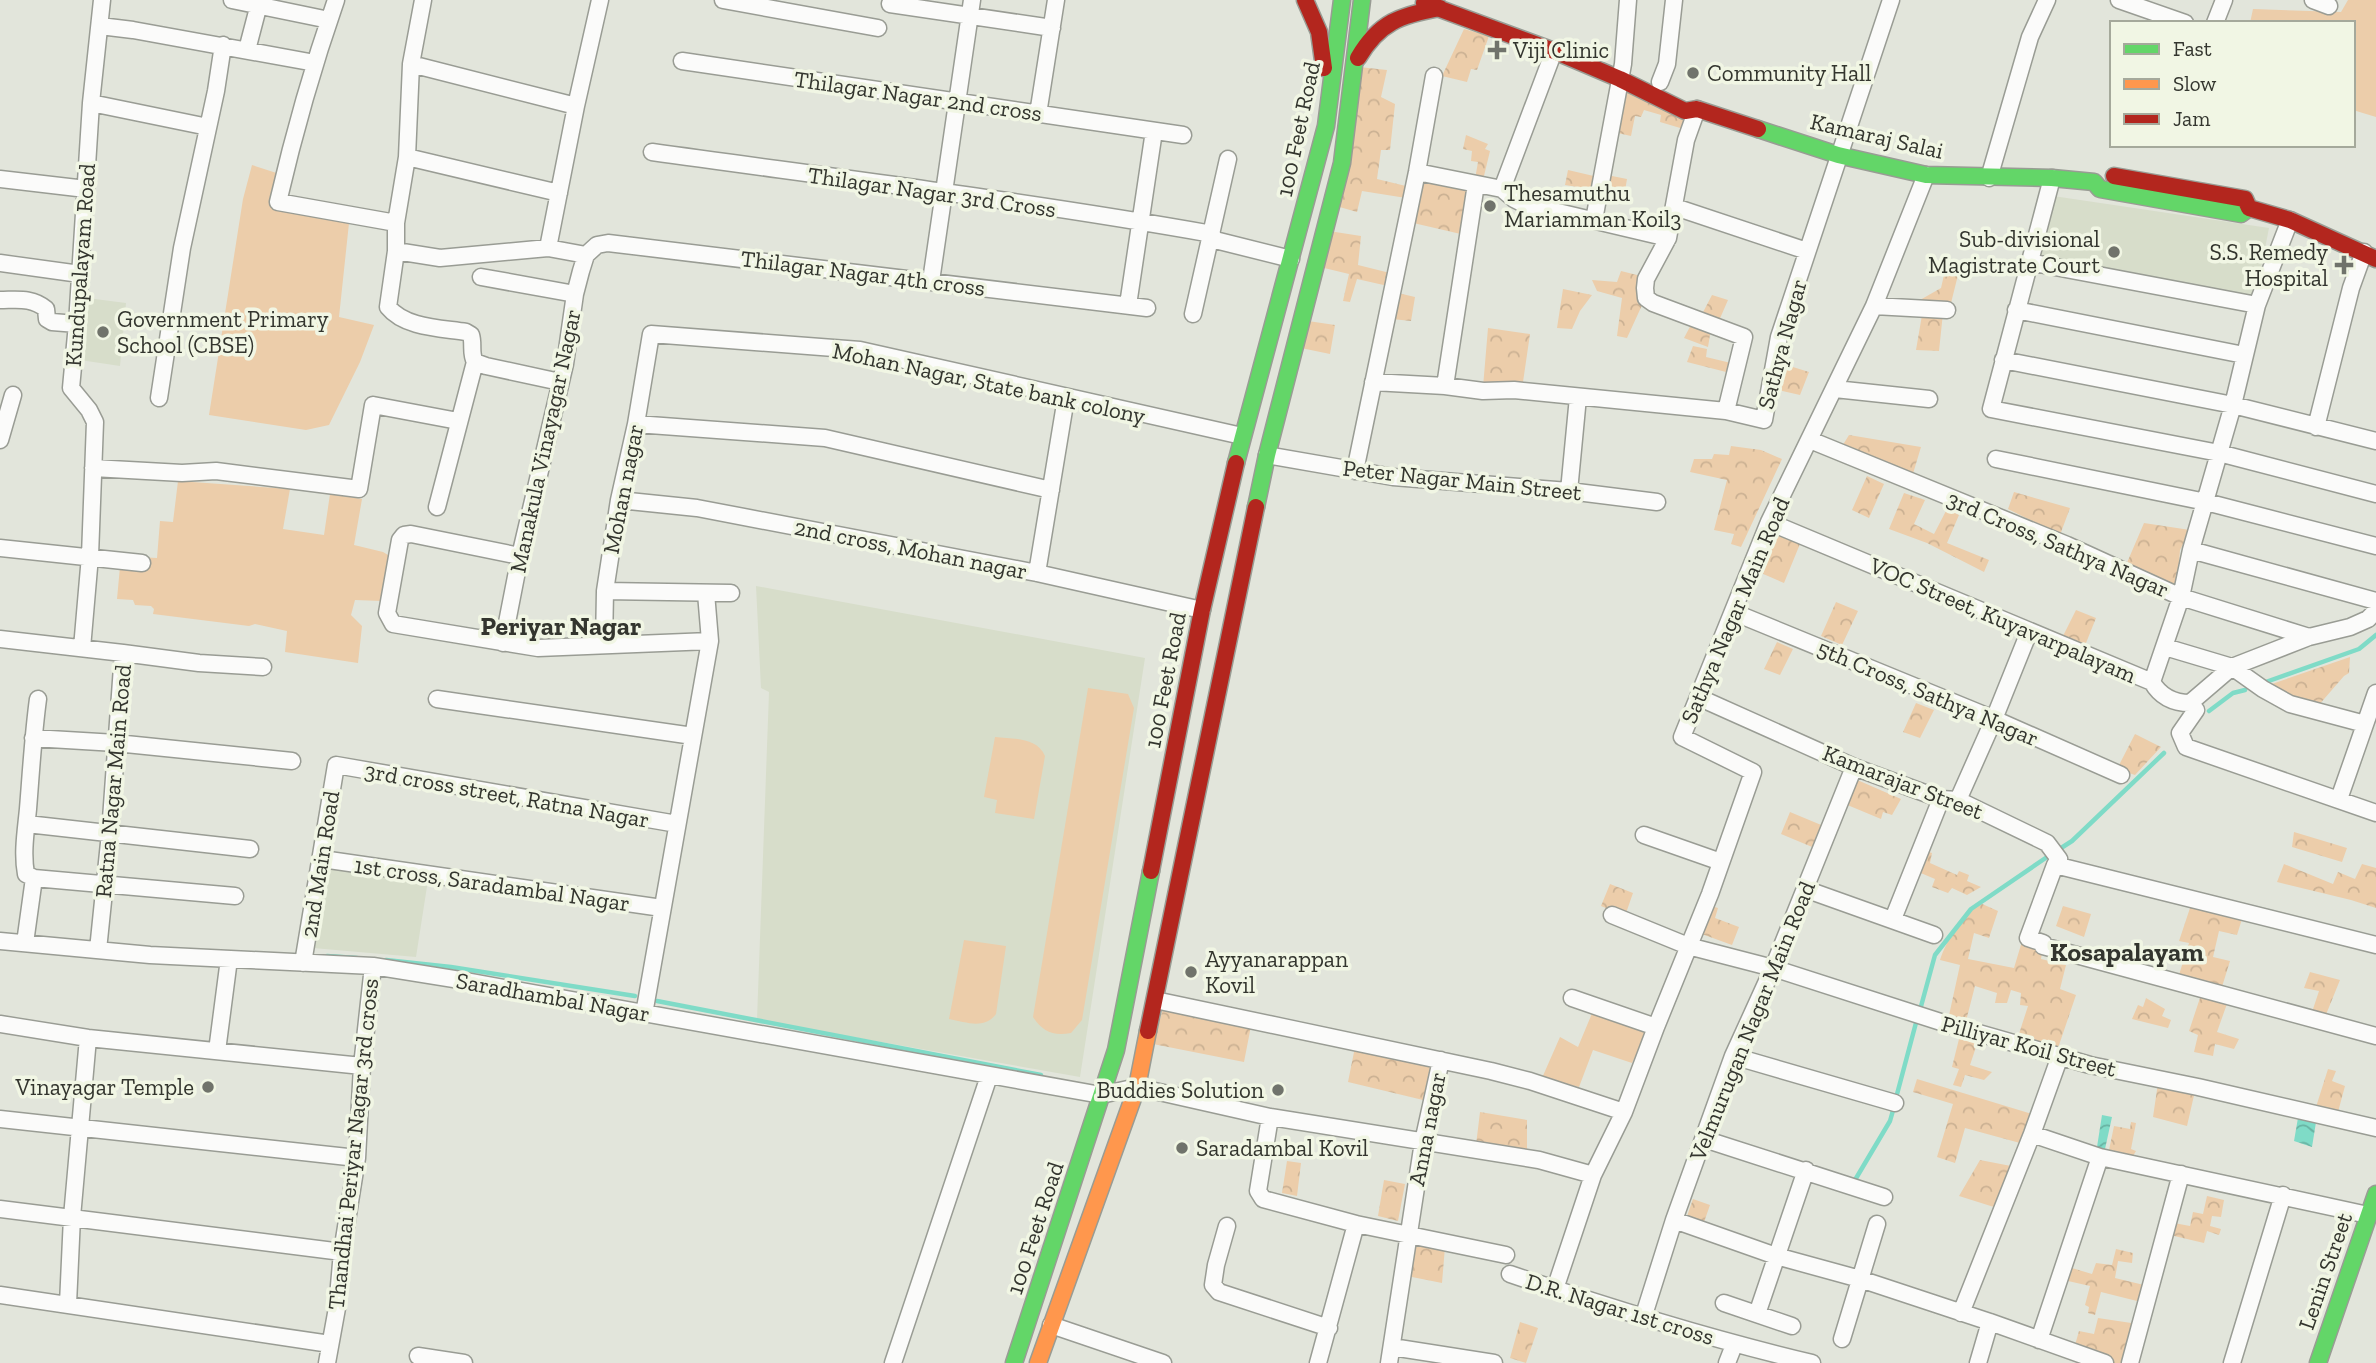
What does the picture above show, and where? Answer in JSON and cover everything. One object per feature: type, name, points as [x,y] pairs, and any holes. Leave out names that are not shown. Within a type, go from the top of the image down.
[{"type":"main road","points":[[1305,0],[1315,18],[1324,46],[1322,104],[1326,126]]},
{"type":"main road","points":[[1343,0],[1360,0]]},
{"type":"main road","name":"100 Feet Road","points":[[1014,1363],[1119,1036],[1202,610],[1242,436],[1326,126],[1343,0]]},
{"type":"main road","name":"100 Feet Road","points":[[1038,1363],[1137,1087],[1268,455],[1342,163],[1356,61],[1360,0]]},
{"type":"main road","name":"Kamaraj Salai","points":[[1414,0],[1447,4],[1622,72],[1685,111],[1697,109],[1838,155],[1926,175],[2052,178],[2094,182],[2100,189],[2241,214],[2249,208],[2290,220],[2370,255]]},
{"type":"main road","points":[[1356,61],[1365,43],[1386,22],[1447,4]]},
{"type":"main road","name":"Kamaraj Salai","points":[[1447,4],[1554,51],[1660,82],[1692,97],[1697,109]]},
{"type":"main road","name":"Lenin Street","points":[[2318,1363],[2376,1194]]},
{"type":"street","name":"Kundupalayam Road","points":[[82,648],[90,556],[95,422],[71,388],[91,103],[102,0]]},
{"type":"street","points":[[232,0],[329,20]]},
{"type":"street","points":[[336,0],[292,140],[278,202],[396,223]]},
{"type":"street","points":[[423,0],[411,64],[407,157],[396,223],[396,251],[388,307],[392,312],[414,323],[471,335],[475,362],[437,507]]},
{"type":"street","points":[[548,248],[600,0]]},
{"type":"street","points":[[723,0],[878,28]]},
{"type":"street","points":[[931,281],[972,0]]},
{"type":"street","points":[[1038,114],[1056,0]]},
{"type":"street","points":[[1594,220],[1622,72],[1628,0]]},
{"type":"street","points":[[1660,82],[1667,64],[1674,0]]},
{"type":"street","name":"Sathya Nagar","points":[[1373,382],[1483,391],[1514,390],[1726,411],[1764,419],[1779,337],[1891,0]]},
{"type":"street","points":[[1989,178],[2030,37],[2047,0]]},
{"type":"street","points":[[2119,0],[2180,21]]},
{"type":"street","points":[[2216,21],[2224,0]]},
{"type":"street","points":[[2313,0],[2329,6]]},
{"type":"street","points":[[247,50],[259,4]]},
{"type":"street","points":[[890,5],[1052,28]]},
{"type":"street","points":[[100,26],[315,63]]},
{"type":"street","points":[[159,398],[183,248],[223,46]]},
{"type":"street","points":[[1502,189],[1554,51]]},
{"type":"street","name":"Thilagar Nagar 2nd cross","points":[[682,61],[1183,135]]},
{"type":"street","points":[[411,64],[576,106]]},
{"type":"street","points":[[1355,471],[1417,172],[1434,76]]},
{"type":"street","points":[[91,103],[208,127]]},
{"type":"street","points":[[1697,109],[1686,140],[1668,238],[1644,288],[1646,298],[1653,303],[1744,337],[1726,411]]},
{"type":"street","points":[[1128,305],[1154,131]]},
{"type":"street","name":"Thilagar Nagar 3rd Cross","points":[[652,152],[1142,222],[1291,259]]},
{"type":"street","points":[[407,157],[559,193]]},
{"type":"street","points":[[1193,314],[1228,159]]},
{"type":"street","points":[[1417,172],[1502,189],[1524,204],[1668,238]]},
{"type":"street","name":"Sathya Nagar Main Road","points":[[1555,1289],[1593,1175],[1624,1112],[1753,772],[1682,737],[1769,522],[1874,306],[1926,175]]},
{"type":"street","points":[[2052,178],[1991,409],[2220,453],[2376,494]]},
{"type":"street","points":[[0,179],[86,189]]},
{"type":"street","points":[[1445,386],[1476,184]]},
{"type":"street","points":[[1675,207],[1807,251]]},
{"type":"street","points":[[2152,682],[2181,597],[2191,550],[2233,405],[2257,305],[2290,220]]},
{"type":"street","name":"Thilagar Nagar 4th cross","points":[[396,251],[440,258],[548,248],[592,250],[608,243],[1147,308]]},
{"type":"street","name":"Manakula Vinayagar Nagar","points":[[503,643],[560,382],[575,294],[592,250]]},
{"type":"street","points":[[2316,427],[2351,288],[2370,255]]},
{"type":"street","points":[[2029,262],[2257,305]]},
{"type":"street","points":[[0,263],[80,274]]},
{"type":"street","points":[[481,277],[575,294]]},
{"type":"street","points":[[0,300],[38,302],[46,309],[47,319],[52,322],[77,324]]},
{"type":"street","points":[[1874,306],[1947,310]]},
{"type":"street","points":[[2016,310],[2244,355]]},
{"type":"street","name":"Mohan Nagar, State bank colony","points":[[651,334],[860,350],[1242,436]]},
{"type":"street","name":"Mohan nagar","points":[[604,645],[605,591],[619,500],[636,424],[651,334]]},
{"type":"street","points":[[2003,360],[2233,405],[2376,441]]},
{"type":"street","points":[[475,362],[560,382]]},
{"type":"street","points":[[1835,390],[1929,399]]},
{"type":"street","points":[[0,440],[13,395]]},
{"type":"street","points":[[1569,491],[1578,397]]},
{"type":"street","points":[[1037,573],[1066,398]]},
{"type":"street","points":[[93,468],[181,473],[216,471],[359,489],[373,405],[458,421]]},
{"type":"street","points":[[636,424],[825,438],[1051,490]]},
{"type":"street","name":"3rd Cross, Sathya Nagar","points":[[1810,440],[2067,545],[2181,597],[2309,637]]},
{"type":"street","name":"Peter Nagar Main Street","points":[[1268,455],[1393,477],[1569,491],[1657,502]]},
{"type":"street","points":[[1996,460],[2206,502],[2376,546]]},
{"type":"street","name":"2nd cross, Mohan nagar","points":[[619,500],[697,508],[1037,573],[1202,610]]},
{"type":"street","name":"VOC Street, Kuyavarpalayam","points":[[1769,522],[2152,682],[2158,693],[2180,703],[2190,703]]},
{"type":"street","points":[[520,556],[411,534],[404,535],[400,540],[387,613],[393,624],[538,648],[710,642]]},
{"type":"street","points":[[0,548],[142,563]]},
{"type":"street","points":[[2191,550],[2376,601]]},
{"type":"street","points":[[605,591],[731,593]]},
{"type":"street","points":[[644,1014],[710,642],[706,593]]},
{"type":"street","points":[[2376,611],[2368,619],[2350,627],[2309,637],[2232,667],[2190,703],[2196,710],[2180,733],[2186,747],[2376,813]]},
{"type":"street","name":"5th Cross, Sathya Nagar","points":[[1733,612],[1994,719],[2121,775]]},
{"type":"street","points":[[1958,800],[2029,632]]},
{"type":"street","name":"Ratna Nagar Main Road","points":[[0,639],[123,653],[110,833],[98,950]]},
{"type":"street","points":[[2165,648],[2232,667],[2263,690],[2290,704],[2365,724]]},
{"type":"street","points":[[123,653],[199,663],[263,667]]},
{"type":"street","points":[[2339,799],[2376,693]]},
{"type":"street","name":"Kamarajar Street","points":[[1700,698],[1854,767],[1941,799],[1958,800],[2047,843],[2057,862]]},
{"type":"street","points":[[38,699],[24,863],[26,874],[34,878],[235,896]]},
{"type":"street","points":[[437,699],[693,736]]},
{"type":"street","points":[[33,738],[116,743],[292,761]]},
{"type":"street","name":"3rd cross street, Ratna Nagar","points":[[336,765],[677,824]]},
{"type":"street","name":"2nd Main Road","points":[[303,963],[336,765]]},
{"type":"street","name":"Velmurugan Nagar Main Road","points":[[1643,1318],[1674,1220],[1733,1056],[1773,968],[1854,767]]},
{"type":"street","points":[[1893,919],[1941,799]]},
{"type":"street","points":[[27,824],[250,849]]},
{"type":"street","points":[[1644,835],[1721,862]]},
{"type":"street","name":"1st cross, Saradambal Nagar","points":[[322,859],[662,908]]},
{"type":"street","points":[[2376,944],[2057,862],[2028,938],[2043,943],[2043,946],[2376,1036]]},
{"type":"street","points":[[25,943],[34,878]]},
{"type":"street","points":[[1805,889],[1934,935]]},
{"type":"street","name":"Pilliyar Koil Street","points":[[1612,915],[1688,946],[1773,968],[1919,1015],[2090,1065],[2376,1128]]},
{"type":"street","name":"Saradhambal Nagar","points":[[0,941],[229,959],[373,966],[1101,1096]]},
{"type":"street","points":[[217,1051],[229,959]]},
{"type":"street","name":"Thandhai Periyar Nagar 3rd cross","points":[[327,1363],[357,1157],[362,1066],[373,966]]},
{"type":"street","points":[[1572,998],[1656,1027]]},
{"type":"street","name":"Anna nagar","points":[[1154,1000],[1441,1060],[1423,1142],[1390,1355]]},
{"type":"street","points":[[0,1024],[89,1038],[362,1066]]},
{"type":"street","points":[[68,1304],[72,1217],[89,1038]]},
{"type":"street","points":[[1733,1056],[1895,1103]]},
{"type":"street","points":[[1961,1313],[2060,1056]]},
{"type":"street","points":[[1441,1060],[1525,1080],[1624,1112]]},
{"type":"street","points":[[893,1363],[989,1076]]},
{"type":"street","points":[[1101,1096],[1137,1087],[1270,1116],[1539,1160],[1593,1175]]},
{"type":"street","name":"D.R. Nagar 1st cross","points":[[1270,1116],[1258,1191],[1263,1199],[1356,1224],[1506,1255]]},
{"type":"street","points":[[0,1119],[357,1157]]},
{"type":"street","points":[[2032,1134],[2100,1157],[2368,1215]]},
{"type":"street","points":[[1704,1139],[1884,1197]]},
{"type":"street","points":[[2039,1340],[2100,1157]]},
{"type":"street","points":[[1757,1314],[1806,1170]]},
{"type":"street","points":[[2130,1363],[2181,1174]]},
{"type":"street","points":[[2232,1363],[2283,1195]]},
{"type":"street","points":[[0,1209],[342,1252]]},
{"type":"street","points":[[1674,1220],[1776,1256],[1860,1279],[1990,1322],[2105,1363]]},
{"type":"street","points":[[1318,1363],[1356,1224]]},
{"type":"street","points":[[1842,1339],[1877,1224]]},
{"type":"street","points":[[1227,1227],[1213,1285],[1219,1292],[1329,1328]]},
{"type":"street","name":"D.R. Nagar 1st cross","points":[[1510,1274],[1734,1345],[1812,1363]]},
{"type":"street","points":[[0,1295],[330,1345]]},
{"type":"street","points":[[1724,1303],[1792,1325]]},
{"type":"street","points":[[1978,1363],[1990,1322]]},
{"type":"street","points":[[1051,1325],[1163,1363]]},
{"type":"street","points":[[1727,1363],[1734,1345]]},
{"type":"street","points":[[1390,1355],[1494,1363]]},
{"type":"street","points":[[418,1356],[464,1363]]},
{"type":"shaded area","points":[[2053,196],[2269,228],[2255,299],[2037,259]]},
{"type":"shaded area","name":"Government Primary School (CBSE)","points":[[87,298],[126,303],[120,366],[80,360]]},
{"type":"shaded area","points":[[756,586],[1145,658],[1080,1077],[757,1020],[769,692],[761,688]]},
{"type":"shaded area","points":[[327,866],[428,880],[416,957],[313,948]]},
{"type":"green space","points":[[2348,0],[2376,0],[2376,117],[2355,111],[2355,21],[2250,21],[2253,9],[2341,12]]},
{"type":"green space","points":[[1464,29],[1489,36],[1477,70],[1471,69],[1467,82],[1442,76]]},
{"type":"green space","points":[[1359,67],[1387,70],[1381,97],[1395,104],[1390,150],[1381,150],[1377,179],[1410,187],[1406,198],[1362,191],[1357,212],[1336,206]]},
{"type":"green space","points":[[1622,86],[1691,118],[1687,130],[1660,122],[1661,115],[1644,110],[1641,117],[1635,116],[1631,136],[1613,132]]},
{"type":"green space","points":[[1466,135],[1488,144],[1485,149],[1490,151],[1483,180],[1475,179],[1478,162],[1471,161],[1472,151],[1463,149]]},
{"type":"green space","points":[[252,165],[292,178],[284,210],[349,223],[339,317],[374,325],[360,362],[329,425],[306,430],[209,415],[243,199]]},
{"type":"green space","points":[[1568,170],[1598,177],[1596,190],[1565,185]]},
{"type":"green space","points":[[1607,175],[1627,179],[1623,202],[1603,198]]},
{"type":"green space","points":[[1419,178],[1472,188],[1465,235],[1409,222]]},
{"type":"green space","points":[[1329,231],[1361,236],[1358,265],[1390,273],[1388,286],[1357,279],[1350,302],[1343,301],[1349,274],[1320,267]]},
{"type":"green space","points":[[1621,271],[1641,276],[1643,303],[1627,338],[1617,336],[1622,298],[1597,291],[1592,280],[1617,282]]},
{"type":"green space","points":[[1944,275],[1958,275],[1950,307],[1913,304],[1941,288]]},
{"type":"green space","points":[[1563,289],[1592,295],[1580,311],[1572,329],[1557,328]]},
{"type":"green space","points":[[1398,293],[1415,297],[1411,321],[1392,319]]},
{"type":"green space","points":[[1712,295],[1728,300],[1718,323],[1700,318]]},
{"type":"green space","points":[[1943,313],[1939,351],[1916,350],[1922,315]]},
{"type":"green space","points":[[1308,321],[1335,325],[1330,354],[1301,348]]},
{"type":"green space","points":[[1693,321],[1711,329],[1708,347],[1684,338]]},
{"type":"green space","points":[[1488,328],[1530,334],[1523,382],[1502,381],[1483,387]]},
{"type":"green space","points":[[1693,346],[1707,349],[1706,357],[1731,363],[1730,373],[1687,362]]},
{"type":"green space","points":[[1780,363],[1809,372],[1800,395],[1774,389]]},
{"type":"green space","points":[[1849,435],[1921,447],[1912,477],[1841,448]]},
{"type":"green space","points":[[1731,446],[1761,450],[1782,459],[1741,547],[1731,544],[1734,534],[1714,530],[1727,480],[1690,472],[1694,459],[1712,459],[1714,454],[1729,455]]},
{"type":"green space","points":[[1867,476],[1884,484],[1869,518],[1852,510]]},
{"type":"green space","points":[[178,481],[290,489],[283,529],[324,535],[330,494],[362,499],[354,545],[383,552],[393,558],[382,601],[355,600],[351,615],[362,626],[358,663],[285,652],[287,631],[255,624],[249,626],[153,614],[154,609],[151,606],[135,605],[133,600],[117,599],[121,556],[157,558],[160,521],[173,522]]},
{"type":"green space","points":[[2014,492],[2070,508],[2060,535],[2008,509]]},
{"type":"green space","points":[[1904,493],[1925,500],[1914,524],[1934,534],[1947,509],[1959,515],[1947,543],[1989,560],[1984,572],[1927,543],[1889,529]]},
{"type":"green space","points":[[2144,523],[2190,530],[2180,550],[2177,590],[2126,565]]},
{"type":"green space","points":[[1776,535],[1800,544],[1784,583],[1761,573]]},
{"type":"green space","points":[[1836,602],[1858,611],[1842,645],[1821,636]]},
{"type":"green space","points":[[2076,610],[2096,618],[2084,648],[2062,638]]},
{"type":"green space","points":[[1777,642],[1793,649],[1780,675],[1764,669]]},
{"type":"green space","points":[[2350,657],[2349,673],[2318,706],[2266,686]]},
{"type":"green space","points":[[1088,688],[1128,694],[1134,708],[1082,1020],[1071,1033],[1059,1034],[1049,1032],[1033,1017]]},
{"type":"green space","points":[[1916,703],[1934,710],[1920,738],[1903,732]]},
{"type":"green space","points":[[2135,734],[2161,747],[2135,775],[2117,769]]},
{"type":"green space","points":[[995,737],[1030,742],[1045,756],[1034,819],[995,813],[997,800],[984,797]]},
{"type":"green space","points":[[1855,779],[1901,799],[1892,815],[1883,812],[1881,819],[1845,804]]},
{"type":"green space","points":[[1790,812],[1826,827],[1817,849],[1781,834]]},
{"type":"green space","points":[[2294,832],[2347,848],[2342,862],[2292,847]]},
{"type":"green space","points":[[1923,850],[1932,853],[1930,863],[1957,875],[1959,871],[1969,875],[1967,881],[1981,887],[1967,895],[1952,888],[1948,893],[1932,887],[1935,879],[1916,871]]},
{"type":"green space","points":[[2284,864],[2333,884],[2338,872],[2355,879],[2362,864],[2376,868],[2376,908],[2277,882]]},
{"type":"green space","points":[[1610,884],[1633,893],[1625,916],[1601,906]]},
{"type":"green space","points":[[1980,903],[1998,911],[1989,938],[1974,933],[1968,959],[2014,968],[2023,938],[2043,946],[2041,959],[2066,965],[2060,989],[2076,995],[2057,1051],[2017,1040],[2028,1006],[2020,1005],[2021,993],[2011,990],[2007,1003],[1995,1003],[1997,993],[1975,986],[1965,1025],[1948,1020],[1960,965],[1940,960],[1956,928]]},
{"type":"green space","points":[[1708,905],[1718,908],[1715,918],[1739,927],[1732,945],[1699,933]]},
{"type":"green space","points":[[2191,905],[2242,919],[2237,935],[2219,931],[2213,957],[2230,961],[2221,990],[2178,978],[2189,943],[2179,941]]},
{"type":"green space","points":[[2063,906],[2091,914],[2084,937],[2056,926]]},
{"type":"green space","points":[[964,940],[1006,946],[996,1014],[986,1022],[968,1023],[949,1019]]},
{"type":"green space","points":[[2310,972],[2340,980],[2325,1017],[2312,1012],[2319,991],[2304,988]]},
{"type":"green space","points":[[2201,995],[2228,1001],[2217,1032],[2239,1039],[2234,1049],[2215,1044],[2213,1056],[2194,1052],[2198,1035],[2189,1031]]},
{"type":"green space","points":[[2146,998],[2165,1009],[2162,1016],[2171,1020],[2168,1028],[2132,1019],[2138,1005],[2143,1007]]},
{"type":"green space","points":[[1163,1009],[1251,1026],[1244,1062],[1153,1044]]},
{"type":"green space","points":[[1593,1011],[1649,1028],[1632,1063],[1593,1050],[1579,1087],[1542,1078],[1560,1037],[1578,1047]]},
{"type":"green space","points":[[1960,1035],[1978,1041],[1970,1065],[1992,1072],[1984,1080],[1965,1075],[1961,1087],[1953,1085],[1959,1069],[1952,1067]]},
{"type":"green space","points":[[1355,1047],[1431,1063],[1423,1100],[1348,1082]]},
{"type":"green space","points":[[2328,1069],[2336,1071],[2332,1081],[2345,1086],[2338,1112],[2316,1107]]},
{"type":"green space","points":[[1917,1079],[2032,1114],[2020,1143],[1965,1128],[1955,1163],[1937,1157],[1953,1104],[1913,1092]]},
{"type":"green space","points":[[2158,1083],[2195,1091],[2187,1126],[2153,1117]]},
{"type":"green space","points":[[1480,1112],[1527,1120],[1527,1154],[1476,1145]]},
{"type":"green space","points":[[2131,1122],[2136,1123],[2131,1149],[2136,1151],[2130,1161],[2108,1155],[2114,1126],[2130,1129]]},
{"type":"green space","points":[[1980,1160],[2011,1166],[1997,1208],[1959,1196]]},
{"type":"green space","points":[[1287,1161],[1301,1163],[1297,1196],[1282,1193]]},
{"type":"green space","points":[[1384,1180],[1405,1184],[1398,1221],[1378,1216]]},
{"type":"green space","points":[[2207,1196],[2224,1200],[2221,1217],[2212,1216],[2210,1226],[2221,1229],[2219,1235],[2207,1231],[2204,1243],[2170,1235],[2174,1223],[2190,1226],[2193,1212],[2203,1214]]},
{"type":"green space","points":[[1693,1199],[1710,1205],[1703,1225],[1686,1219]]},
{"type":"green space","points":[[1412,1244],[1445,1247],[1442,1283],[1407,1276]]},
{"type":"green space","points":[[2116,1249],[2133,1253],[2132,1263],[2118,1261],[2115,1278],[2144,1285],[2141,1302],[2101,1292],[2095,1315],[2088,1313],[2089,1307],[2085,1305],[2090,1286],[2068,1281],[2072,1268],[2092,1274],[2096,1263],[2112,1265]]},
{"type":"green space","points":[[2098,1318],[2138,1324],[2127,1363],[2113,1363],[2075,1345],[2079,1331],[2094,1334]]},
{"type":"green space","points":[[1520,1322],[1538,1328],[1526,1363],[1510,1358]]},
{"type":"water","points":[[2299,1112],[2317,1116],[2312,1147],[2294,1141]]},
{"type":"water","points":[[2102,1115],[2112,1117],[2105,1149],[2097,1147]]},
{"type":"waterway","points":[[2263,683],[2359,649],[2376,635]]},
{"type":"waterway","points":[[2209,711],[2233,693],[2245,690]]},
{"type":"waterway","points":[[2058,850],[2072,841],[2164,753]]},
{"type":"waterway","points":[[1920,1010],[1935,955],[1971,909],[2050,855]]},
{"type":"waterway","points":[[327,956],[357,958]]},
{"type":"waterway","points":[[386,960],[451,967],[635,996]]},
{"type":"waterway","points":[[657,1001],[1041,1075]]},
{"type":"waterway","points":[[1896,1098],[1917,1019]]},
{"type":"waterway","points":[[1855,1180],[1890,1121],[1894,1107]]},
{"type":"traffic: fast","points":[[1236,463],[1326,126],[1342,0]]},
{"type":"traffic: fast","points":[[1256,507],[1342,163],[1362,0]]},
{"type":"traffic: fast","points":[[1758,129],[1838,155],[1926,175],[2052,178],[2094,182],[2100,189],[2241,214],[2249,208]]},
{"type":"traffic: fast","points":[[1014,1363],[1116,1050],[1151,871]]},
{"type":"traffic: fast","points":[[2318,1363],[2376,1194]]},
{"type":"traffic: slow","points":[[1038,1363],[1137,1087],[1148,1031]]},
{"type":"traffic: jam","points":[[1305,0],[1319,32],[1324,68]]},
{"type":"traffic: jam","points":[[1424,3],[1554,51],[1685,111],[1697,109],[1758,129]]},
{"type":"traffic: jam","points":[[1358,58],[1374,36],[1392,22],[1440,8]]},
{"type":"traffic: jam","points":[[2114,176],[2245,199],[2249,208],[2290,220],[2376,259]]},
{"type":"traffic: jam","points":[[1151,871],[1202,610],[1236,463]]},
{"type":"traffic: jam","points":[[1148,1031],[1256,507]]},
{"type":"place","name":"Viji Clinic","points":[[1497,50]]},
{"type":"place","name":"Community Hall","points":[[1693,73]]},
{"type":"place","name":"Thesamuthu Mariamman Koil3","points":[[1490,206]]},
{"type":"place","name":"Sub-divisional Magistrate Court","points":[[2114,252]]},
{"type":"place","name":"S.S. Remedy Hospital","points":[[2344,265]]},
{"type":"place","name":"Government Primary School (CBSE)","points":[[103,332]]},
{"type":"place","name":"Ayyanarappan Kovil","points":[[1191,972]]},
{"type":"place","name":"Vinayagar Temple","points":[[208,1087]]},
{"type":"place","name":"Buddies Solution","points":[[1278,1090]]},
{"type":"place","name":"Saradambal Kovil","points":[[1182,1148]]},
{"type":"district","name":"Periyar Nagar","points":[[561,626]]},
{"type":"district","name":"Kosapalayam","points":[[2127,952]]}]
